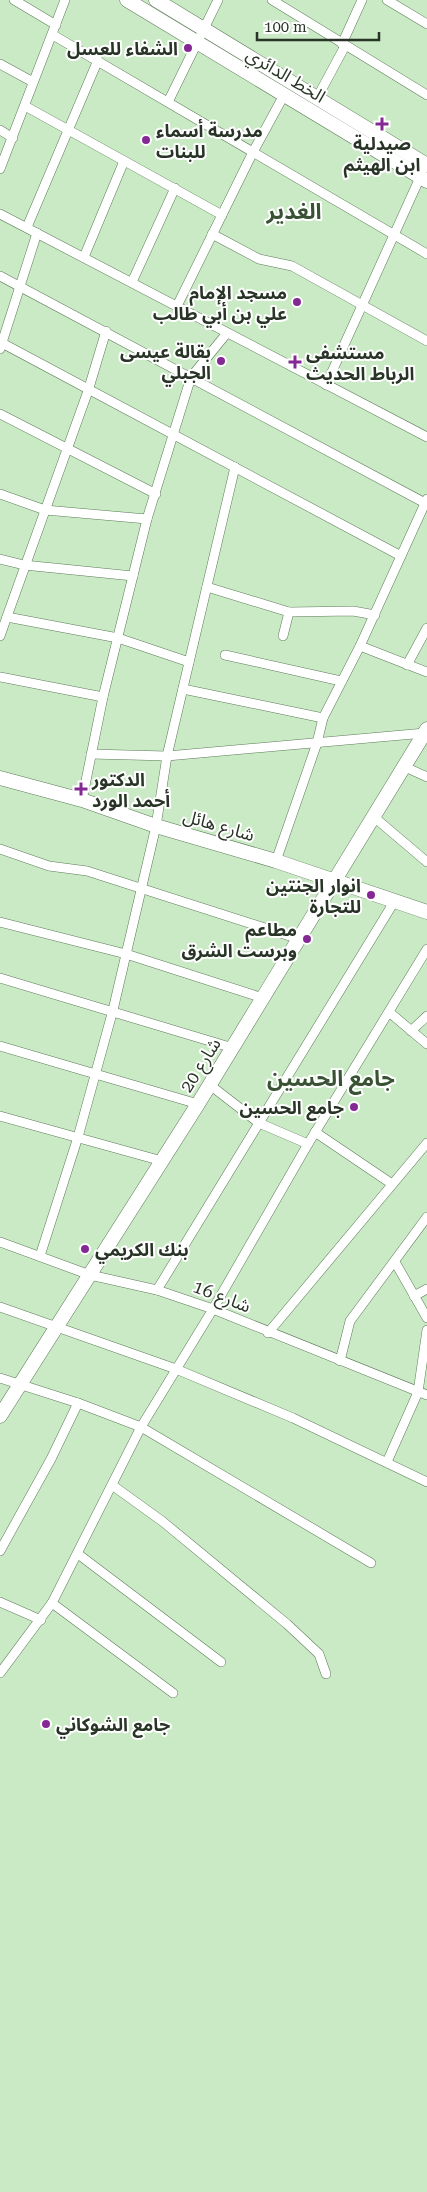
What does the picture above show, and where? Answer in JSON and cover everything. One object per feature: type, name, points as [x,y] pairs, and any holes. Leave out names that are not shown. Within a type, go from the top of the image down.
[{"type":"street","points":[[14,0],[56,25]]},
{"type":"street","points":[[0,169],[65,0]]},
{"type":"street","name":"الخط الدائري","points":[[127,0],[423,179]]},
{"type":"street","name":"الخط الدائري","points":[[156,0],[427,163]]},
{"type":"street","points":[[168,102],[218,0]]},
{"type":"street","points":[[272,0],[427,96]]},
{"type":"street","points":[[317,98],[344,45],[362,0]]},
{"type":"street","points":[[387,0],[427,24]]},
{"type":"street","points":[[53,35],[427,254]]},
{"type":"street","points":[[27,227],[98,60]]},
{"type":"street","points":[[0,64],[33,82]]},
{"type":"street","points":[[177,306],[253,152],[284,95]]},
{"type":"street","points":[[25,106],[222,215]]},
{"type":"street","points":[[0,130],[13,138]]},
{"type":"street","points":[[84,257],[124,161]]},
{"type":"street","points":[[326,385],[361,304],[394,234],[423,179],[427,163]]},
{"type":"street","points":[[132,282],[175,188]]},
{"type":"street","points":[[0,214],[427,437]]},
{"type":"street","points":[[37,233],[1,345],[401,556]]},
{"type":"street","points":[[212,234],[259,259],[292,266],[427,341]]},
{"type":"street","points":[[0,276],[426,502],[360,646],[323,718],[318,742],[276,861]]},
{"type":"street","points":[[0,634],[88,391],[106,331]]},
{"type":"street","points":[[82,800],[103,697],[147,519],[191,377],[227,333]]},
{"type":"street","points":[[0,414],[156,494]]},
{"type":"street","points":[[40,1256],[78,1137],[113,1010],[156,826],[167,756],[235,467]]},
{"type":"street","points":[[0,494],[45,510],[147,519]]},
{"type":"street","points":[[0,559],[24,565],[133,576]]},
{"type":"street","points":[[207,587],[289,612],[353,611],[374,614]]},
{"type":"street","points":[[283,636],[289,612]]},
{"type":"street","points":[[7,618],[118,638],[189,662]]},
{"type":"street","points":[[408,665],[427,628]]},
{"type":"street","points":[[360,646],[427,672]]},
{"type":"street","points":[[225,655],[341,681]]},
{"type":"street","points":[[0,677],[103,697]]},
{"type":"street","points":[[183,689],[323,718]]},
{"type":"street","points":[[91,754],[167,756],[426,731]]},
{"type":"street","name":"شارع 20","points":[[0,1416],[210,1085],[426,731]]},
{"type":"street","points":[[405,767],[427,777]]},
{"type":"street","name":"شارع هائل","points":[[0,778],[82,800],[156,826],[276,861],[427,912]]},
{"type":"street","points":[[374,817],[426,860]]},
{"type":"street","points":[[0,849],[49,866],[87,872],[299,939]]},
{"type":"street","points":[[157,1290],[394,902]]},
{"type":"street","points":[[0,922],[126,954],[263,998]]},
{"type":"street","points":[[0,1673],[52,1603],[141,1427],[213,1309],[315,1132],[427,949]]},
{"type":"street","points":[[0,978],[113,1010],[233,1048]]},
{"type":"street","points":[[389,1012],[427,1044]]},
{"type":"street","points":[[411,1031],[427,1016]]},
{"type":"street","points":[[0,1046],[198,1104]]},
{"type":"street","points":[[210,1085],[259,1123],[308,1144]]},
{"type":"street","points":[[0,1116],[162,1161]]},
{"type":"street","points":[[315,1132],[392,1184]]},
{"type":"street","points":[[268,1332],[427,1143]]},
{"type":"street","points":[[340,1361],[350,1321],[427,1217]]},
{"type":"street","name":"شارع 16","points":[[0,1242],[90,1274],[157,1290],[213,1309],[423,1393]]},
{"type":"street","points":[[394,1262],[427,1318]]},
{"type":"street","points":[[414,1296],[427,1288]]},
{"type":"street","points":[[0,1307],[176,1369],[293,1418],[427,1482]]},
{"type":"street","points":[[388,1462],[423,1393],[427,1330]]},
{"type":"street","points":[[0,1378],[78,1403],[141,1427],[371,1563]]},
{"type":"street","points":[[0,1551],[51,1459],[78,1403]]},
{"type":"street","points":[[112,1485],[162,1521],[287,1624],[319,1654],[326,1674]]},
{"type":"street","points":[[78,1554],[221,1662]]},
{"type":"street","points":[[0,1602],[41,1620]]},
{"type":"street","points":[[52,1603],[173,1693]]},
{"type":"place","name":"الشفاء للعسل","points":[[188,48]]},
{"type":"place","name":"صيدلية ابن الهيثم","points":[[382,124]]},
{"type":"place","name":"مدرسة أسماء للبنات","points":[[146,140]]},
{"type":"place","name":"مسجد الإمام علي بن أبي طالب","points":[[297,302]]},
{"type":"place","name":"بقالة عيسى الجبلي","points":[[221,361]]},
{"type":"place","name":"مستشفى الرباط الحديث","points":[[295,362]]},
{"type":"place","name":"الدكتور أحمد الورد","points":[[81,789]]},
{"type":"place","name":"انوار الجنتين للتجارة","points":[[371,895]]},
{"type":"place","name":"مطاعم وبرست الشرق","points":[[307,939]]},
{"type":"place","name":"جامع الحسين","points":[[354,1107]]},
{"type":"place","name":"بنك الكريمي","points":[[85,1249]]},
{"type":"place","name":"جامع الشوكاني","points":[[46,1724]]},
{"type":"district","name":"الغدير","points":[[294,211]]},
{"type":"district","name":"جامع الحسين","points":[[331,1078]]}]
